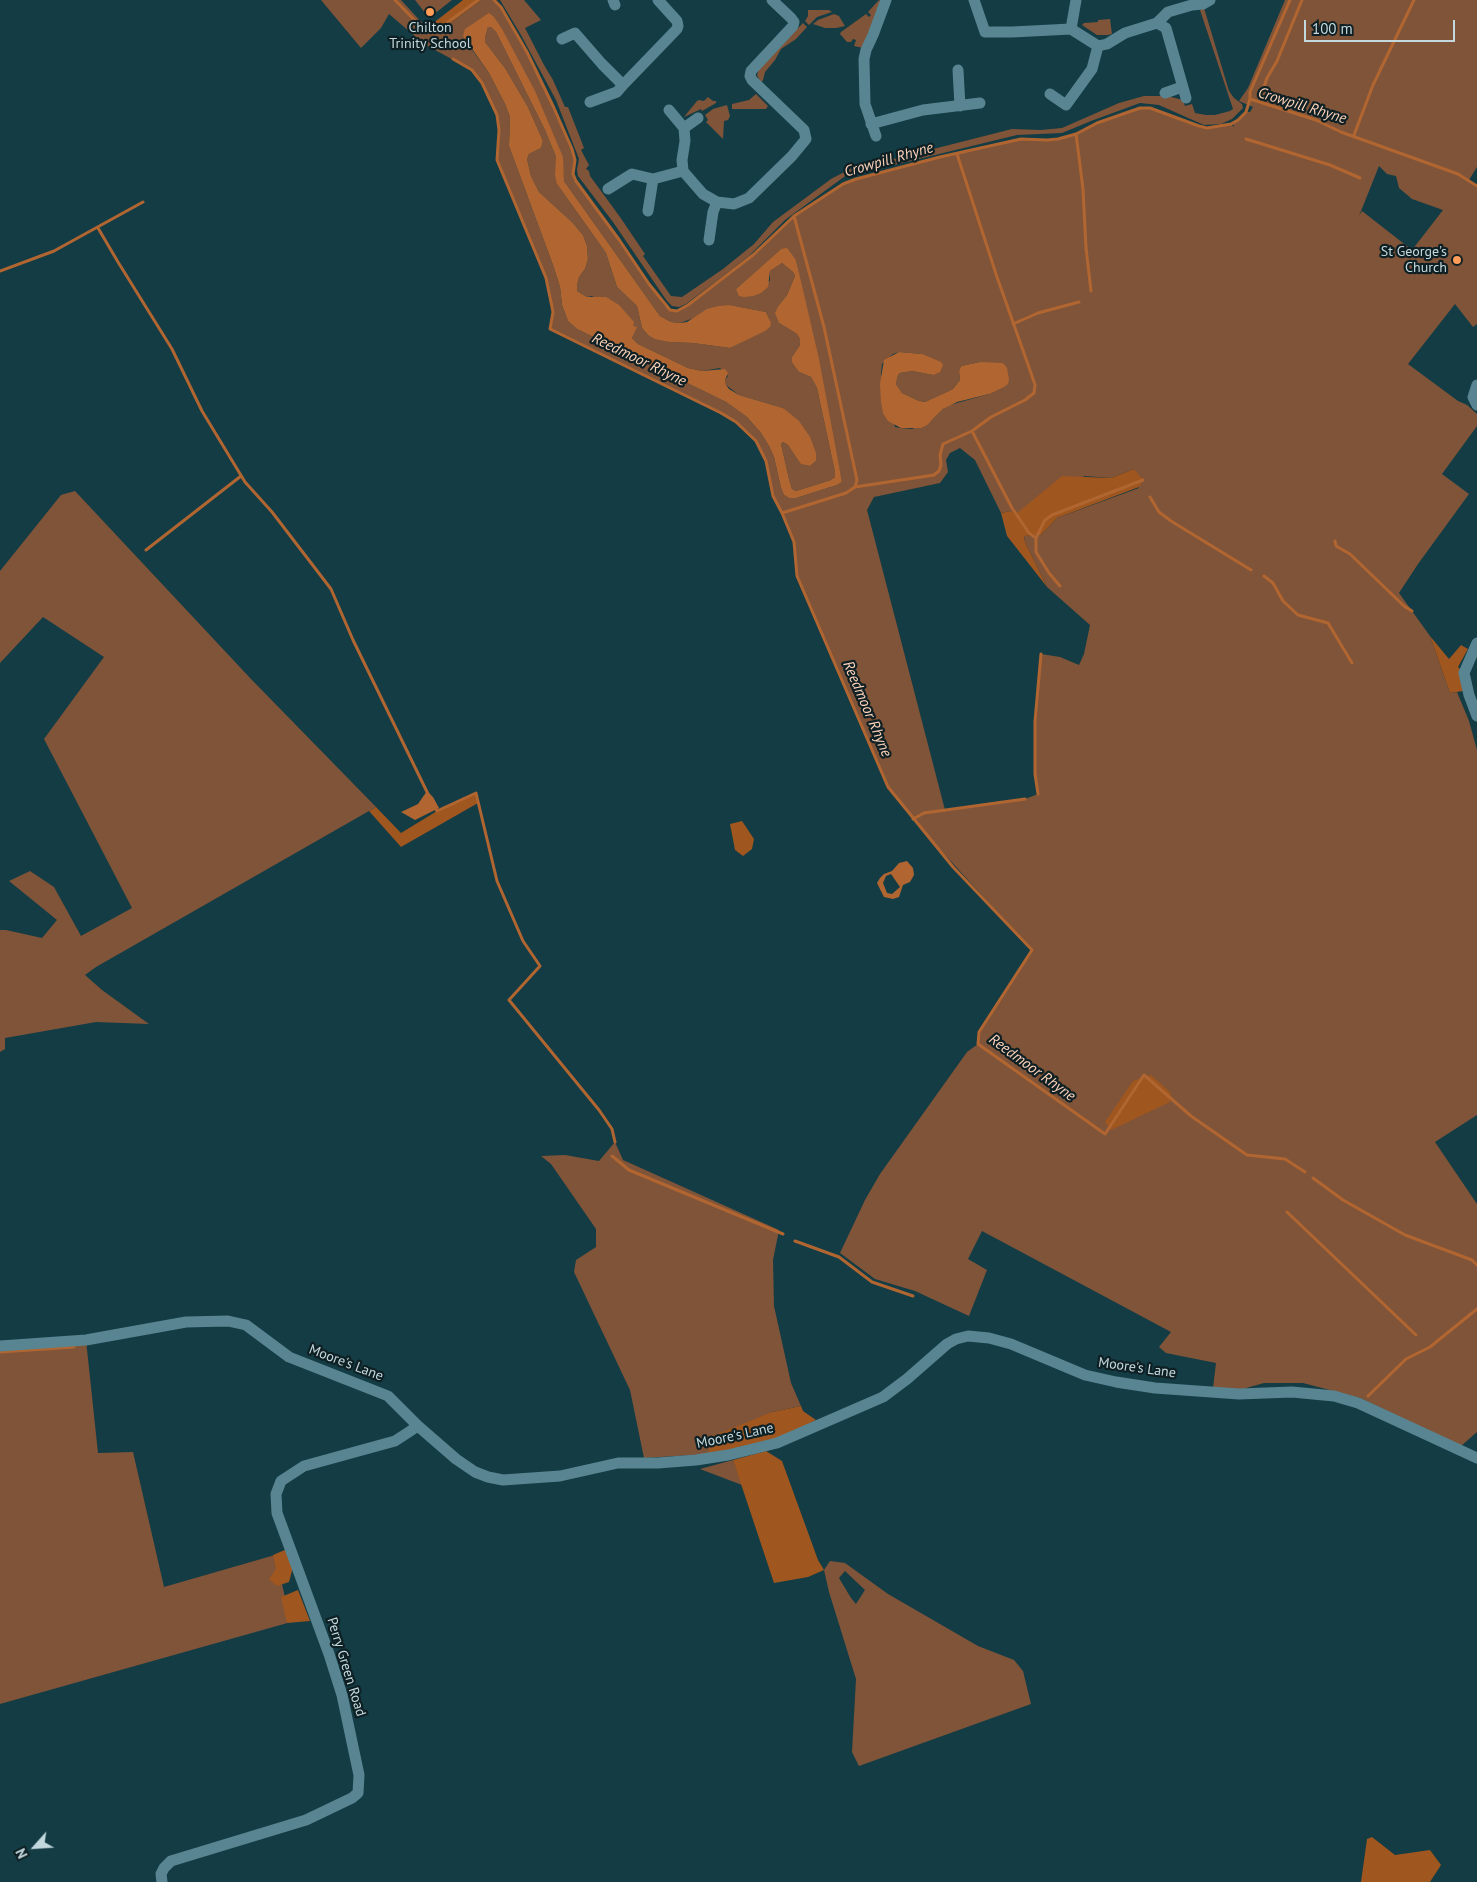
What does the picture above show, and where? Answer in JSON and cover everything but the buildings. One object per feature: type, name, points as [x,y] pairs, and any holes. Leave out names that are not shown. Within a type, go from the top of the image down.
[{"type":"street","points":[[590,102],[617,92],[677,29],[677,21],[658,0]]},
{"type":"street","points":[[669,110],[684,128],[683,172],[703,194],[717,202],[734,204],[749,198],[792,156],[806,139],[804,130],[750,76],[751,71],[793,26],[794,22],[791,18],[772,0]]},
{"type":"street","points":[[876,136],[865,104],[864,59],[886,0]]},
{"type":"street","points":[[974,0],[985,32],[1071,28],[1098,46],[1107,44],[1126,33],[1157,23],[1168,12],[1203,4],[1210,0]]},
{"type":"street","points":[[1071,28],[1076,0]]},
{"type":"street","points":[[1157,23],[1166,28],[1184,92],[1165,93]]},
{"type":"street","points":[[562,39],[575,33],[623,85]]},
{"type":"street","points":[[1050,94],[1069,107],[1092,69],[1098,46]]},
{"type":"street","points":[[958,70],[960,106]]},
{"type":"street","points":[[872,124],[923,110],[980,103]]},
{"type":"street","points":[[684,128],[698,118]]},
{"type":"street","points":[[608,190],[632,174],[653,179],[683,172]]},
{"type":"street","points":[[648,211],[653,179]]},
{"type":"street","points":[[709,240],[713,212],[717,202]]},
{"type":"street","points":[[1475,389],[1473,397],[1477,405]]},
{"type":"street","points":[[1477,643],[1464,673],[1464,680],[1477,716]]},
{"type":"street","name":"Moore's Lane","points":[[0,1346],[86,1340],[186,1322],[228,1321],[246,1325],[289,1357],[388,1396],[418,1426],[456,1459],[488,1478],[503,1480],[560,1476],[618,1463],[658,1463],[728,1455],[778,1444],[883,1397],[907,1380],[947,1344],[968,1336],[989,1338],[1011,1344],[1085,1374],[1116,1382],[1155,1388],[1239,1394],[1292,1392],[1334,1396],[1358,1403],[1477,1458]]},
{"type":"street","name":"Perry Green Road","points":[[162,1882],[161,1874],[164,1868],[172,1861],[306,1820],[352,1798],[358,1793],[359,1775],[342,1695],[329,1654],[277,1513],[276,1494],[280,1481],[304,1466],[395,1441],[418,1426]]},
{"type":"shaded area","points":[[321,0],[401,0],[425,26],[432,24],[438,32],[482,0],[494,0],[501,7],[527,52],[554,108],[572,149],[575,160],[573,174],[576,181],[664,305],[670,310],[677,311],[688,305],[753,255],[794,216],[832,191],[856,179],[940,157],[1021,139],[1058,139],[1076,134],[1097,123],[1140,108],[1150,108],[1207,128],[1231,124],[1234,127],[1233,123],[1246,112],[1250,112],[1253,107],[1239,101],[1248,88],[1285,0],[1477,0],[1477,167],[1469,180],[1477,186],[1477,324],[1473,327],[1455,304],[1408,364],[1477,414],[1477,426],[1442,474],[1469,494],[1399,593],[1430,636],[1450,693],[1457,692],[1469,721],[1477,750],[1477,1115],[1435,1142],[1477,1204],[1477,1432],[1461,1446],[1360,1398],[1303,1383],[1264,1383],[1239,1390],[1213,1388],[1216,1363],[1166,1353],[1159,1347],[1171,1332],[982,1231],[968,1259],[987,1270],[969,1316],[915,1291],[875,1279],[840,1253],[865,1200],[880,1174],[967,1052],[978,1044],[979,1032],[1032,950],[915,822],[888,787],[797,576],[794,542],[773,496],[766,461],[756,441],[736,422],[721,413],[550,329],[553,312],[546,278],[497,160],[499,130],[497,115],[482,83],[472,70],[424,44],[389,14],[381,28],[361,48]],"holes":[[[494,17],[558,146],[562,157],[564,181],[660,316],[671,322],[680,323],[730,305],[766,312],[770,327],[730,348],[669,342],[648,335],[642,328],[637,306],[617,287],[606,253],[557,184],[556,157],[545,130],[496,32],[491,27],[488,27],[485,42],[505,68],[528,107],[543,141],[541,148],[529,154],[527,159],[531,176],[539,192],[572,222],[583,235],[587,246],[588,259],[585,269],[579,277],[577,291],[587,297],[592,296],[632,323],[633,327],[636,327],[632,338],[638,344],[688,368],[702,371],[720,368],[728,376],[725,380],[726,385],[739,395],[783,408],[816,453],[816,461],[810,466],[802,464],[788,445],[783,442],[781,444],[792,489],[796,491],[831,480],[835,477],[835,472],[817,388],[811,377],[799,372],[792,357],[800,345],[800,339],[797,334],[779,323],[779,305],[787,295],[795,276],[782,263],[770,271],[770,281],[736,289],[781,249],[796,260],[842,482],[796,498],[789,498],[784,495],[781,488],[774,457],[769,446],[747,417],[726,402],[577,329],[568,321],[562,305],[560,287],[553,265],[509,146],[510,117],[489,73],[467,43]],[[1379,166],[1387,174],[1396,176],[1399,188],[1412,199],[1443,210],[1412,250],[1362,211],[1359,216]],[[899,352],[922,354],[933,375],[912,371],[900,373],[896,384],[902,393],[919,401],[925,402],[953,389],[960,380],[959,371],[961,366],[980,362],[1008,373],[1008,376],[989,394],[950,405],[931,421],[912,429],[895,427],[881,374],[882,364],[893,354]],[[960,448],[975,460],[1001,513],[1010,511],[1020,520],[1084,476],[1111,478],[1134,469],[1139,488],[1057,518],[1041,535],[1024,536],[1025,542],[1047,587],[1090,625],[1084,654],[1079,665],[1060,657],[1041,654],[1035,721],[1035,774],[1038,794],[1025,799],[945,810],[867,510],[874,497],[940,483],[948,472],[946,460],[950,453]]]},
{"type":"shaded area","points":[[415,0],[452,0],[429,18]]},
{"type":"shaded area","points":[[463,0],[482,0],[438,32],[432,24]]},
{"type":"shaded area","points":[[500,0],[524,0],[541,20],[525,28],[565,107],[568,107],[584,148],[581,150],[589,165],[586,169],[645,254],[643,256],[671,296],[682,297],[723,269],[754,244],[773,222],[831,179],[850,169],[881,163],[883,168],[848,174],[785,220],[750,255],[686,304],[679,307],[672,306],[578,176],[579,159],[556,100]]},
{"type":"shaded area","points":[[879,0],[881,2],[863,48],[854,46],[856,40],[853,39],[851,42],[847,42],[840,34],[841,32],[866,14],[869,17],[871,15],[868,12]]},
{"type":"shaded area","points":[[1204,8],[1229,91],[1242,104],[1243,108],[1232,119],[1221,124],[1204,125],[1159,105],[1140,103],[1062,133],[1017,135],[890,166],[890,160],[1012,129],[1041,130],[1062,128],[1119,103],[1144,96],[1167,96],[1183,100],[1185,106],[1192,104],[1195,113],[1206,115],[1230,111],[1233,109],[1200,10]]},
{"type":"shaded area","points":[[808,10],[829,10],[832,12],[817,17],[809,25],[805,21],[808,16]]},
{"type":"shaded area","points":[[489,13],[502,29],[535,91],[563,157],[564,181],[660,316],[671,322],[687,322],[707,309],[730,305],[766,312],[771,323],[770,327],[765,331],[730,348],[669,342],[655,339],[648,335],[642,328],[637,306],[617,287],[606,253],[557,184],[555,175],[556,157],[545,130],[496,32],[491,27],[488,27],[485,42],[505,68],[528,107],[543,141],[541,148],[529,154],[527,159],[531,176],[539,192],[572,222],[583,235],[587,246],[588,259],[585,269],[579,277],[577,291],[587,297],[606,297],[619,305],[634,322],[633,326],[637,327],[632,338],[638,344],[688,368],[702,371],[725,369],[728,373],[725,380],[726,385],[729,389],[739,395],[783,408],[799,421],[810,437],[816,453],[816,461],[810,466],[801,464],[788,445],[783,442],[781,444],[792,489],[796,491],[831,480],[835,477],[835,472],[817,388],[811,377],[799,372],[792,362],[792,357],[800,345],[800,339],[797,334],[779,323],[775,313],[787,295],[795,276],[782,263],[770,271],[768,287],[761,293],[744,297],[739,296],[736,289],[781,249],[787,248],[796,260],[819,359],[842,482],[796,498],[789,498],[784,495],[781,488],[774,457],[769,446],[747,417],[726,402],[577,329],[568,321],[562,305],[560,287],[553,265],[509,146],[510,117],[489,73],[463,36],[465,29]]},
{"type":"shaded area","points":[[834,14],[839,16],[845,26],[825,28],[813,24],[818,20]]},
{"type":"shaded area","points":[[1110,19],[1112,34],[1108,35],[1097,35],[1082,25],[1084,23],[1098,22],[1098,20]]},
{"type":"shaded area","points":[[803,23],[807,27],[796,39],[781,49],[765,72],[761,83],[757,75],[759,69]]},
{"type":"shaded area","points":[[756,94],[768,106],[766,109],[732,109],[732,104],[749,100]]},
{"type":"shaded area","points":[[708,97],[716,101],[716,103],[702,111],[701,109],[684,117],[697,101],[704,101]]},
{"type":"shaded area","points":[[727,105],[730,116],[728,120],[724,121],[723,139],[706,122],[708,120],[705,115],[713,109]]},
{"type":"shaded area","points":[[899,352],[922,354],[941,362],[943,365],[940,372],[933,375],[912,371],[898,375],[896,384],[902,393],[919,401],[925,402],[953,389],[960,380],[959,371],[961,366],[980,362],[1004,364],[1007,368],[1008,384],[989,394],[957,402],[943,409],[927,425],[921,428],[901,428],[888,421],[883,413],[880,384],[884,360]]},
{"type":"shaded area","points":[[1134,469],[1143,480],[1139,487],[1057,518],[1041,535],[1024,536],[1025,542],[1047,587],[1007,536],[1001,513],[1010,511],[1016,514],[1062,476],[1111,478]]},
{"type":"shaded area","points":[[75,491],[251,679],[376,807],[85,975],[102,990],[149,1024],[96,1022],[5,1038],[5,1049],[0,1052],[0,930],[42,938],[57,920],[9,881],[30,871],[54,887],[81,936],[132,908],[44,739],[104,657],[43,617],[0,663],[0,571],[61,495]]},
{"type":"shaded area","points":[[1430,636],[1449,659],[1461,645],[1468,649],[1458,667],[1461,670],[1463,691],[1450,693]]},
{"type":"shaded area","points":[[427,791],[439,808],[415,820],[401,812],[418,804]]},
{"type":"shaded area","points":[[477,792],[478,803],[401,847],[369,811],[376,807],[401,833],[437,811]]},
{"type":"shaded area","points":[[742,821],[754,839],[752,849],[743,856],[735,850],[730,824]]},
{"type":"shaded area","points":[[907,861],[913,868],[914,875],[910,882],[903,885],[899,897],[893,899],[884,897],[877,883],[884,874],[892,871],[899,863]],"holes":[[[891,874],[900,887],[892,894],[887,893],[883,883],[886,876]]]},
{"type":"shaded area","points":[[1151,1075],[1171,1093],[1170,1102],[1111,1130],[1105,1122],[1133,1081]]},
{"type":"shaded area","points":[[615,1142],[623,1160],[779,1230],[773,1260],[774,1306],[791,1383],[801,1406],[772,1412],[708,1454],[644,1458],[630,1390],[574,1272],[576,1260],[596,1247],[596,1229],[551,1164],[541,1156],[565,1155],[599,1161]]},
{"type":"shaded area","points":[[86,1340],[98,1453],[133,1452],[164,1587],[275,1555],[291,1622],[0,1704],[0,1346]]},
{"type":"shaded area","points":[[801,1406],[803,1411],[816,1420],[779,1440],[708,1454],[713,1436],[772,1412]]},
{"type":"shaded area","points":[[766,1451],[782,1461],[818,1560],[824,1570],[808,1577],[774,1583],[733,1460]]},
{"type":"shaded area","points":[[733,1460],[742,1485],[700,1469]]},
{"type":"shaded area","points":[[287,1549],[293,1567],[289,1582],[277,1586],[269,1579],[276,1569],[273,1555]]},
{"type":"shaded area","points":[[830,1561],[845,1563],[888,1594],[978,1646],[1014,1660],[1023,1671],[1031,1704],[859,1766],[852,1752],[856,1679],[824,1570]],"holes":[[[845,1571],[865,1590],[856,1604],[839,1578]]]},
{"type":"shaded area","points":[[298,1590],[310,1621],[287,1623],[281,1597]]},
{"type":"shaded area","points":[[1372,1837],[1395,1855],[1430,1850],[1441,1865],[1430,1882],[1361,1882],[1367,1839]]},
{"type":"waterway","name":"Reedmoor Rhyne","points":[[395,0],[426,32],[433,33],[478,0]]},
{"type":"waterway","name":"Crowpill Rhyne","points":[[494,0],[501,7],[527,52],[554,108],[572,149],[575,160],[573,174],[576,181],[649,284],[670,310],[677,311],[688,305],[753,255],[794,216],[843,184],[940,157],[1021,139],[1058,139],[1076,134],[1097,123],[1140,108],[1150,108],[1207,128],[1231,124],[1238,120],[1246,112],[1250,99],[1316,120],[1341,132],[1458,174],[1477,186]]},
{"type":"waterway","points":[[1250,99],[1250,92],[1290,0]]},
{"type":"waterway","points":[[1262,93],[1302,0]]},
{"type":"waterway","points":[[1354,135],[1373,85],[1414,0]]},
{"type":"waterway","name":"Reedmoor Rhyne","points":[[453,59],[472,70],[482,83],[497,115],[499,130],[497,160],[546,278],[553,312],[550,329],[721,413],[736,422],[756,441],[766,461],[773,496],[794,542],[797,576],[888,787],[953,867],[1032,950],[979,1032],[978,1044],[1105,1134],[1144,1075],[1191,1116],[1247,1155],[1285,1159],[1305,1172]]},
{"type":"waterway","points":[[1076,134],[1083,189],[1086,248],[1091,291]]},
{"type":"waterway","points":[[1246,139],[1330,165],[1360,178]]},
{"type":"waterway","points":[[855,487],[934,475],[939,471],[941,465],[940,455],[943,444],[972,431],[991,417],[1025,400],[1034,393],[1035,385],[957,154]]},
{"type":"waterway","points":[[0,271],[54,251],[143,202]]},
{"type":"waterway","points":[[782,513],[846,493],[855,487],[857,480],[824,327],[794,216]]},
{"type":"waterway","points":[[98,228],[172,349],[202,411],[245,482],[272,512],[331,589],[353,640],[428,794]]},
{"type":"waterway","points":[[1013,324],[1038,313],[1079,302]]},
{"type":"waterway","points":[[972,431],[1012,508],[1029,533],[1036,538]]},
{"type":"waterway","points":[[146,550],[241,476]]},
{"type":"waterway","points":[[1060,586],[1036,552],[1036,538],[1045,520],[1052,515],[1143,480]]},
{"type":"waterway","points":[[1150,497],[1159,512],[1171,521],[1251,570]]},
{"type":"waterway","points":[[1335,541],[1336,546],[1350,554],[1404,606],[1412,611]]},
{"type":"waterway","points":[[1264,576],[1273,583],[1283,601],[1298,615],[1328,623],[1352,663]]},
{"type":"waterway","points":[[1038,794],[1035,774],[1035,721],[1041,654]]},
{"type":"waterway","points":[[436,809],[437,811],[476,793],[497,881],[523,941],[540,966],[509,1000],[599,1110],[612,1129],[615,1142]]},
{"type":"waterway","points":[[913,819],[924,813],[1025,799]]},
{"type":"waterway","points":[[612,1156],[629,1170],[783,1234]]},
{"type":"waterway","name":"Reedmoor Rhyne","points":[[1313,1178],[1343,1200],[1405,1235],[1472,1260],[1477,1265]]},
{"type":"waterway","points":[[1287,1212],[1416,1335]]},
{"type":"waterway","points":[[795,1241],[839,1257],[872,1282],[913,1296]]},
{"type":"waterway","points":[[1368,1396],[1406,1359],[1430,1347],[1477,1309]]},
{"type":"waterway","points":[[0,1352],[74,1347]]},
{"type":"place","name":"Chilton Trinity School","points":[[430,12]]},
{"type":"place","name":"St George's Church","points":[[1457,260]]}]
